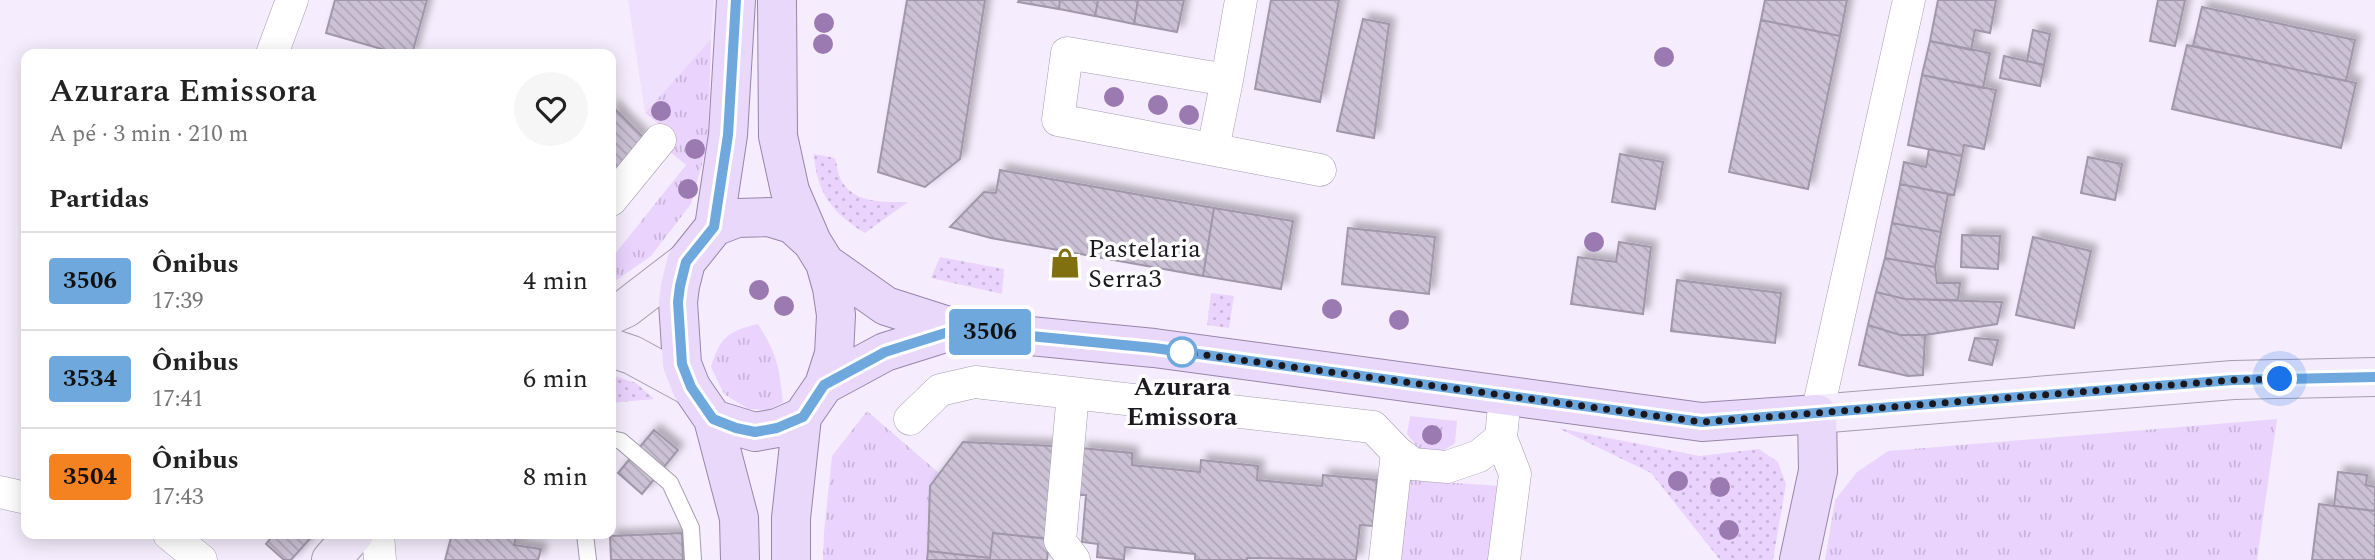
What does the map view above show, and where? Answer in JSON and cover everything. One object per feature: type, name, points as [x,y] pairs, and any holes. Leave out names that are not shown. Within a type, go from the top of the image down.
[{"type":"main road","points":[[714,227],[728,135],[736,0]]},
{"type":"main road","points":[[777,0],[778,136],[790,191],[819,253],[836,315],[834,354],[824,385],[803,417],[791,518],[791,560]]},
{"type":"main road","points":[[740,560],[739,518],[713,419],[691,387],[682,364],[678,302],[686,262],[714,227],[737,218],[769,217],[792,224],[819,253],[886,306],[958,329],[1154,348],[1702,422],[1818,414],[1818,471],[1799,560]]},
{"type":"main road","points":[[824,385],[885,352],[958,329]]},
{"type":"main road","points":[[713,419],[755,432],[777,428],[803,417]]},
{"type":"street","points":[[274,49],[292,0]]},
{"type":"street","points":[[1213,149],[1241,0]]},
{"type":"street","points":[[1909,0],[1818,414],[2233,380],[2375,377]]},
{"type":"street","points":[[1227,80],[1067,53],[1058,120],[1320,170]]},
{"type":"street","points":[[616,194],[660,140]]},
{"type":"street","points":[[616,313],[626,309],[686,262]]},
{"type":"street","points":[[616,350],[632,355],[691,387]]},
{"type":"street","points":[[910,419],[940,390],[975,382],[1373,427],[1413,464],[1447,467],[1479,456],[1501,438]]},
{"type":"street","points":[[1073,393],[1060,541],[1074,560]]},
{"type":"street","points":[[1503,560],[1515,474],[1501,438],[1505,395]]},
{"type":"street","points":[[1385,560],[1397,452]]},
{"type":"street","points":[[0,492],[21,497]]},
{"type":"street","points":[[175,539],[201,560]]},
{"type":"street","points":[[331,560],[350,539]]},
{"type":"street","points":[[378,539],[380,560]]},
{"type":"lane","points":[[616,440],[621,441],[670,483],[691,528],[693,560]]},
{"type":"lane","points":[[586,539],[588,560]]},
{"type":"shaded area","points":[[628,0],[714,0],[711,39],[645,113]]},
{"type":"green space","points":[[711,39],[708,142],[691,204],[651,256],[616,280],[616,253],[686,165],[665,148],[674,136],[645,113]]},
{"type":"green space","points":[[814,154],[835,158],[841,180],[854,194],[871,200],[908,202],[865,233],[844,218],[828,201],[818,180]]},
{"type":"green space","points":[[940,257],[1004,269],[1002,294],[931,278]]},
{"type":"green space","points":[[1211,293],[1234,296],[1229,328],[1207,325]]},
{"type":"green space","points":[[758,324],[774,353],[782,390],[783,402],[768,410],[748,409],[724,394],[711,367],[718,349],[727,337],[739,329]]},
{"type":"green space","points":[[616,377],[636,383],[654,399],[616,403]]},
{"type":"green space","points":[[867,411],[939,473],[930,486],[927,560],[823,560],[832,456]]},
{"type":"green space","points":[[1410,416],[1457,421],[1455,443],[1440,453],[1420,450],[1407,434]]},
{"type":"green space","points":[[2277,419],[2257,560],[1825,560],[1835,500],[1857,472],[1888,451]]},
{"type":"green space","points":[[1558,428],[1700,456],[1759,449],[1778,462],[1786,484],[1773,560],[1720,560],[1651,473]]},
{"type":"green space","points":[[1409,480],[1501,486],[1488,560],[1400,560]]},
{"type":"building","points":[[335,0],[427,0],[413,49],[382,49],[326,33]]},
{"type":"building","points":[[907,0],[985,0],[960,159],[925,187],[878,172]]},
{"type":"building","points":[[1060,0],[1059,9],[1018,2]]},
{"type":"building","points":[[1060,0],[1098,0],[1095,16],[1059,9]]},
{"type":"building","points":[[1098,0],[1138,0],[1134,24],[1095,16]]},
{"type":"building","points":[[1138,0],[1184,0],[1177,32],[1134,24]]},
{"type":"building","points":[[1271,0],[1339,0],[1320,102],[1255,89]]},
{"type":"building","points":[[1765,0],[1847,0],[1840,36],[1761,20]]},
{"type":"building","points":[[1938,0],[1996,0],[1990,33],[1975,30],[1971,50],[1930,41]]},
{"type":"building","points":[[2158,0],[2185,0],[2175,46],[2150,41]]},
{"type":"building","points":[[2202,7],[2355,40],[2346,81],[2193,46]]},
{"type":"building","points":[[1363,19],[1389,24],[1374,138],[1337,131]]},
{"type":"building","points":[[1761,20],[1840,36],[1808,189],[1729,172]]},
{"type":"building","points":[[2033,30],[2050,34],[2044,65],[2027,61]]},
{"type":"building","points":[[1930,41],[1990,53],[1983,88],[1922,75]]},
{"type":"building","points":[[2187,45],[2356,83],[2341,148],[2172,109]]},
{"type":"building","points":[[2004,56],[2044,65],[2040,86],[2000,78]]},
{"type":"building","points":[[1922,75],[1996,90],[1984,149],[1964,145],[1962,156],[1908,145]]},
{"type":"building","points":[[616,110],[643,137],[616,172]]},
{"type":"building","points":[[1929,149],[1962,156],[1954,195],[1900,184],[1904,162],[1926,167]]},
{"type":"building","points":[[1620,154],[1663,162],[1655,209],[1612,202]]},
{"type":"building","points":[[2088,157],[2122,164],[2115,200],[2081,193]]},
{"type":"building","points":[[1000,170],[1214,208],[1203,276],[991,238],[950,227],[984,192],[996,193]]},
{"type":"building","points":[[1900,184],[1948,194],[1941,232],[1892,223]]},
{"type":"building","points":[[1214,208],[1293,221],[1281,289],[1203,276]]},
{"type":"building","points":[[1892,223],[1941,232],[1935,267],[1885,258]]},
{"type":"building","points":[[1348,228],[1435,237],[1429,294],[1342,284]]},
{"type":"building","points":[[1962,235],[2000,236],[1998,269],[1961,267]]},
{"type":"building","points":[[2033,237],[2091,251],[2074,328],[2016,315]]},
{"type":"building","points":[[1619,242],[1651,247],[1643,314],[1571,304],[1578,257],[1616,262]]},
{"type":"building","points":[[1885,258],[1935,267],[1937,283],[1960,283],[1958,300],[1905,299],[1876,292]]},
{"type":"building","points":[[1677,280],[1781,293],[1775,343],[1671,331]]},
{"type":"building","points":[[1876,292],[1905,299],[2002,302],[1997,324],[1925,335],[1900,335],[1868,325]]},
{"type":"building","points":[[1868,325],[1900,335],[1925,335],[1923,375],[1908,376],[1859,365]]},
{"type":"building","points":[[1975,338],[1998,340],[1992,365],[1969,360]]},
{"type":"building","points":[[654,430],[678,450],[642,494],[618,473]]},
{"type":"building","points":[[963,442],[1054,446],[1049,539],[993,533],[990,558],[928,551],[930,486]]},
{"type":"building","points":[[1081,448],[1132,453],[1132,465],[1200,472],[1201,460],[1258,466],[1257,480],[1322,486],[1323,475],[1377,480],[1373,526],[1360,525],[1356,560],[1195,560],[1195,554],[1125,547],[1124,560],[1097,557],[1098,544],[1082,542],[1086,495],[1077,495]]},
{"type":"building","points":[[2338,472],[2367,475],[2366,485],[2375,487],[2375,511],[2334,506]]},
{"type":"building","points":[[2319,504],[2375,511],[2375,560],[2312,560]]},
{"type":"building","points":[[682,533],[683,560],[611,560],[610,539],[616,539],[616,536]]},
{"type":"building","points":[[993,533],[1049,539],[1047,560],[927,560],[928,551],[990,558]]},
{"type":"building","points":[[270,539],[310,539],[291,560],[284,560],[266,544]]},
{"type":"building","points":[[451,539],[516,539],[514,545],[541,549],[538,560],[445,560]]},
{"type":"bus line","name":"3506","points":[[736,0],[728,135],[714,227],[686,262],[678,302],[682,364],[691,387],[713,419],[736,428],[755,432],[777,428],[803,417],[824,385],[885,352],[958,329],[1154,348],[1702,422],[2233,380],[2375,377]]},
{"type":"place","name":"Pastelaria Serra3","points":[[1065,263]]},
{"type":"place","name":"Azurara Emissora","points":[[1182,352]]},
{"type":"route","points":[[1182,352],[1702,422],[2233,380],[2280,379]]}]
